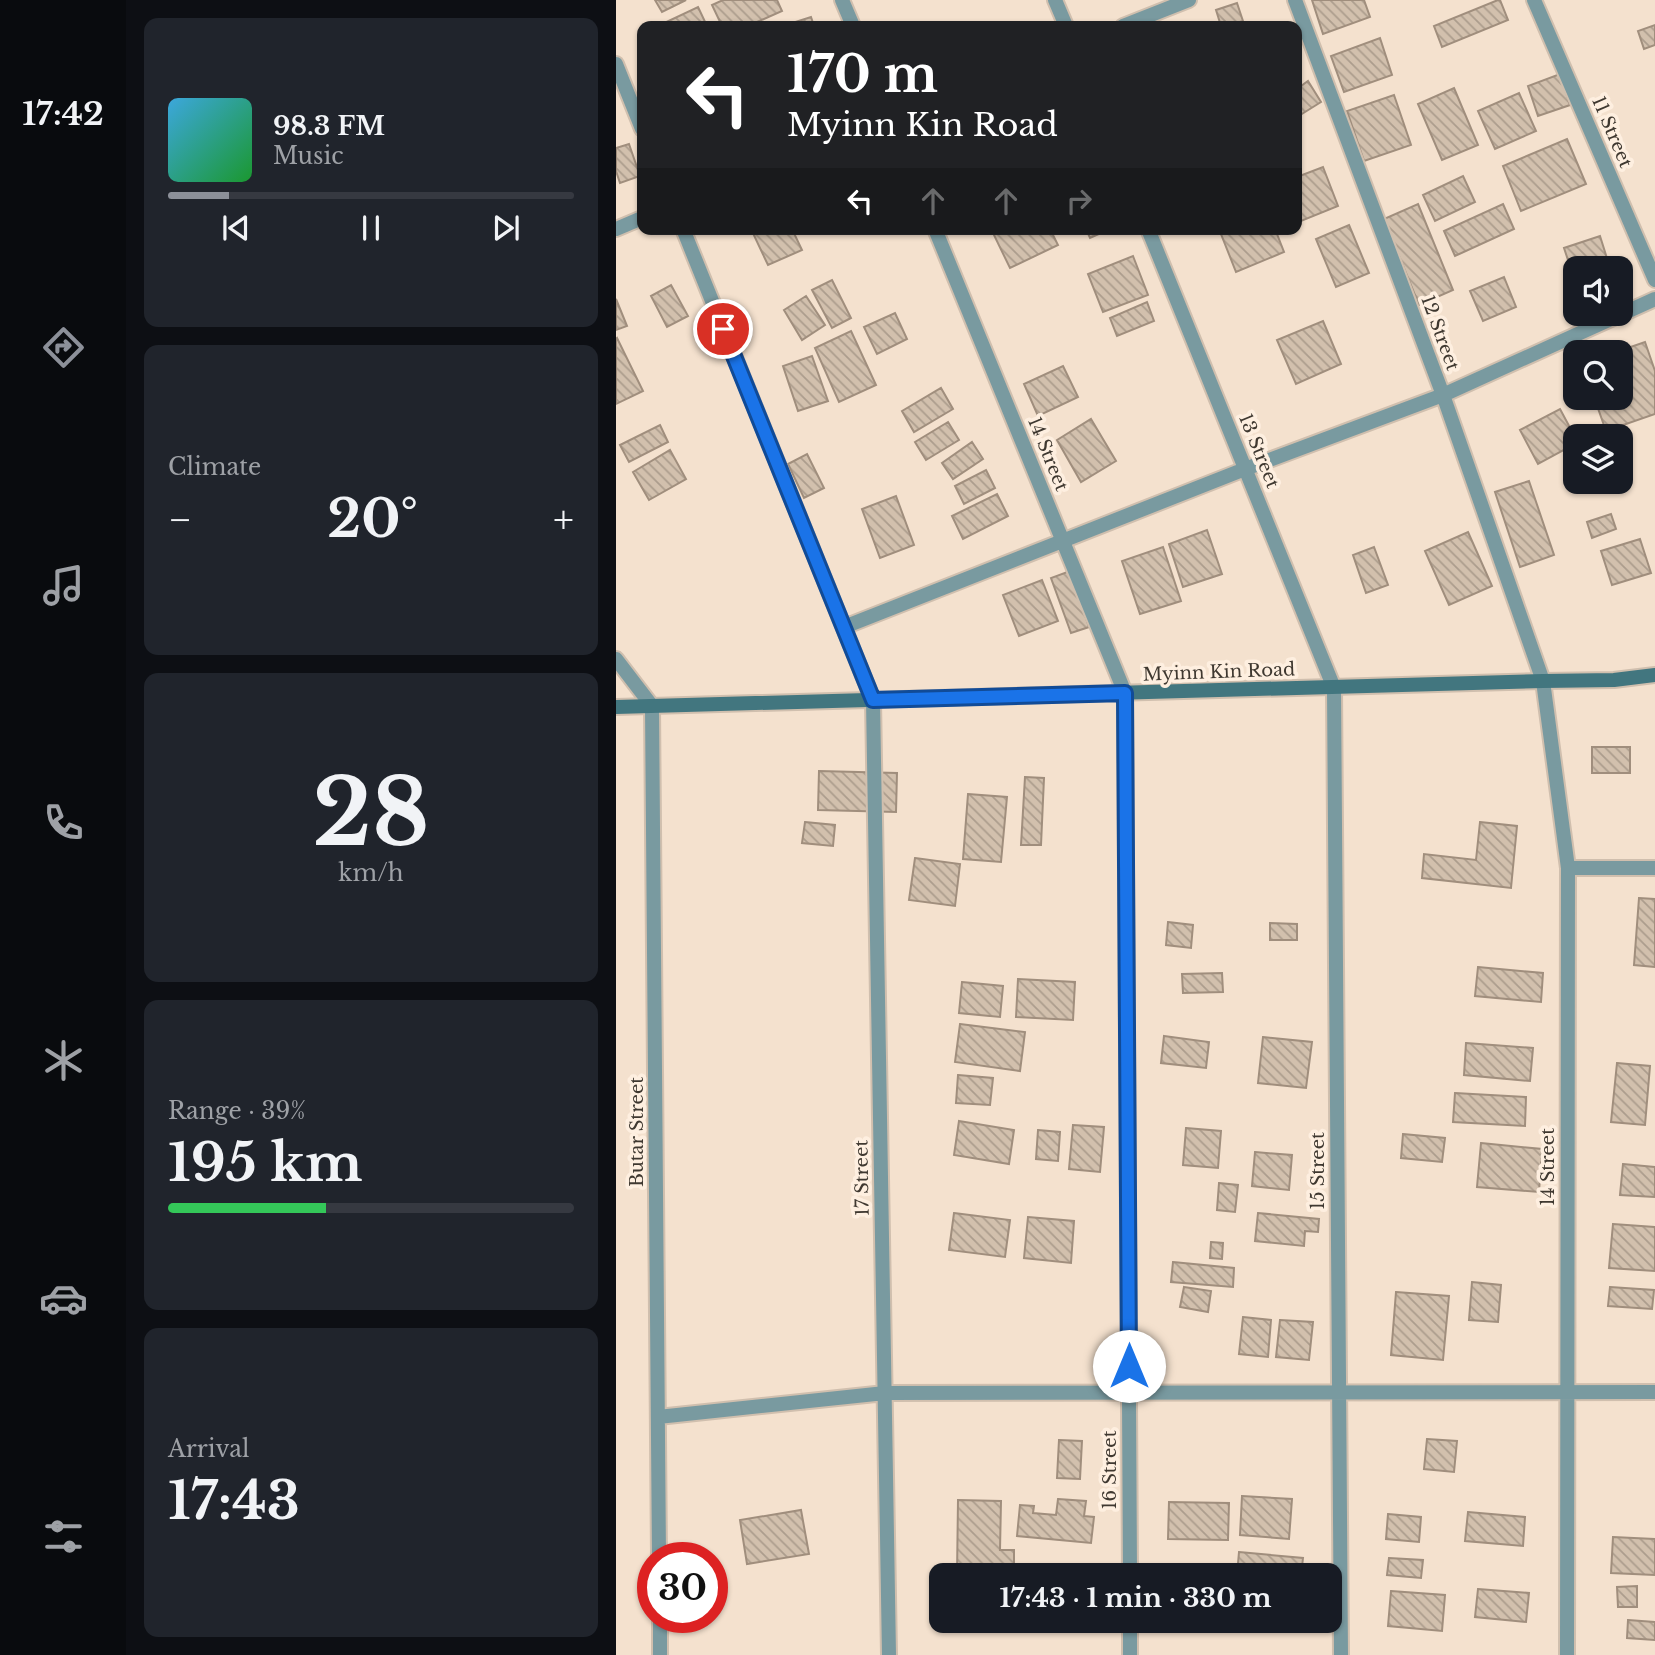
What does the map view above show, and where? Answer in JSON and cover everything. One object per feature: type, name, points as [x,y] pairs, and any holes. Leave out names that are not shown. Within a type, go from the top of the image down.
[{"type":"street","points":[[842,0],[851,21]]},
{"type":"street","points":[[1055,0],[1064,21]]},
{"type":"street","points":[[1136,21],[1189,0]]},
{"type":"street","name":"12 Street","points":[[1295,0],[1443,395],[1543,681]]},
{"type":"street","name":"11 Street","points":[[1534,0],[1655,280]]},
{"type":"street","points":[[616,64],[637,116]]},
{"type":"street","points":[[616,229],[637,220]]},
{"type":"street","points":[[685,235],[873,700]]},
{"type":"street","name":"14 Street","points":[[938,235],[1125,693]]},
{"type":"street","name":"13 Street","points":[[1150,235],[1334,688]]},
{"type":"street","points":[[844,627],[1245,469],[1443,395],[1655,299]]},
{"type":"street","points":[[616,659],[652,706]]},
{"type":"street","name":"Myinn Kin Road","points":[[616,707],[1614,681],[1655,675]]},
{"type":"street","name":"14 Street","points":[[1543,681],[1568,868],[1567,1655]]},
{"type":"street","name":"15 Street","points":[[1334,688],[1341,1655]]},
{"type":"street","name":"16 Street","points":[[1125,693],[1130,1563]]},
{"type":"street","name":"17 Street","points":[[873,700],[889,1655]]},
{"type":"street","name":"Butar Street","points":[[652,706],[659,1542]]},
{"type":"street","points":[[1568,868],[1655,868]]},
{"type":"street","points":[[658,1416],[885,1393],[1655,1392]]},
{"type":"street","points":[[660,1633],[660,1655]]},
{"type":"street","points":[[1130,1633],[1130,1655]]},
{"type":"building","points":[[655,0],[686,0],[662,12]]},
{"type":"building","points":[[723,0],[777,0],[782,11],[759,21],[720,21],[712,5]]},
{"type":"building","points":[[1312,0],[1364,0],[1370,17],[1323,34]]},
{"type":"building","points":[[1498,0],[1508,20],[1442,47],[1434,26]]},
{"type":"building","points":[[1237,3],[1243,21],[1219,21],[1216,10]]},
{"type":"building","points":[[698,7],[705,21],[669,21]]},
{"type":"building","points":[[1655,25],[1655,45],[1644,49],[1638,31]]},
{"type":"building","points":[[1380,38],[1392,75],[1344,92],[1331,56]]},
{"type":"building","points":[[1560,74],[1570,105],[1538,116],[1528,86]]},
{"type":"building","points":[[1308,81],[1321,102],[1302,114],[1302,85]]},
{"type":"building","points":[[1454,88],[1478,145],[1442,160],[1418,104]]},
{"type":"building","points":[[1519,93],[1536,131],[1495,149],[1478,111]]},
{"type":"building","points":[[1394,95],[1411,145],[1364,161],[1347,111]]},
{"type":"building","points":[[1567,139],[1586,184],[1521,211],[1503,166]]},
{"type":"building","points":[[629,144],[637,167],[637,177],[620,183],[616,171],[616,148]]},
{"type":"building","points":[[1323,167],[1338,206],[1302,221],[1302,175]]},
{"type":"building","points":[[1463,176],[1475,202],[1435,221],[1423,195]]},
{"type":"building","points":[[1418,204],[1453,290],[1419,305],[1384,219]]},
{"type":"building","points":[[1503,204],[1514,229],[1455,256],[1444,231]]},
{"type":"building","points":[[1349,225],[1369,273],[1336,287],[1316,239]]},
{"type":"building","points":[[754,235],[795,235],[802,250],[768,265]]},
{"type":"building","points":[[994,235],[1053,235],[1058,245],[1010,268]]},
{"type":"building","points":[[1221,235],[1277,235],[1284,252],[1236,272]]},
{"type":"building","points":[[1600,236],[1606,256],[1567,256],[1564,248]]},
{"type":"building","points":[[1133,256],[1148,295],[1103,312],[1088,274]]},
{"type":"building","points":[[1504,277],[1516,307],[1483,321],[1470,291]]},
{"type":"building","points":[[832,280],[851,318],[832,328],[812,290]]},
{"type":"building","points":[[671,285],[688,316],[667,327],[651,296]]},
{"type":"building","points":[[806,296],[825,325],[802,340],[784,310]]},
{"type":"building","points":[[616,299],[627,326],[616,330]]},
{"type":"building","points":[[1147,302],[1154,321],[1117,336],[1110,318]]},
{"type":"building","points":[[895,313],[907,339],[877,354],[864,327]]},
{"type":"building","points":[[1323,321],[1341,364],[1296,384],[1277,340]]},
{"type":"building","points":[[851,331],[876,385],[839,402],[815,348]]},
{"type":"building","points":[[616,339],[643,391],[616,404]]},
{"type":"building","points":[[1645,342],[1655,371],[1655,414],[1626,424],[1604,424],[1599,410],[1633,410],[1633,346]]},
{"type":"building","points":[[812,356],[828,401],[798,411],[783,366]]},
{"type":"building","points":[[1063,366],[1078,397],[1038,416],[1024,384]]},
{"type":"building","points":[[941,388],[953,409],[914,432],[902,411]]},
{"type":"building","points":[[1560,409],[1568,424],[1563,424],[1563,450],[1538,464],[1520,430]]},
{"type":"building","points":[[1091,419],[1116,461],[1081,482],[1057,440]]},
{"type":"building","points":[[948,422],[959,440],[926,460],[915,442]]},
{"type":"building","points":[[660,425],[668,442],[629,462],[620,445]]},
{"type":"building","points":[[972,442],[983,459],[953,479],[942,463]]},
{"type":"building","points":[[670,450],[686,479],[649,500],[633,472]]},
{"type":"building","points":[[807,454],[824,488],[804,498],[788,464]]},
{"type":"building","points":[[986,470],[995,488],[964,504],[955,486]]},
{"type":"building","points":[[1529,481],[1554,555],[1520,567],[1495,492]]},
{"type":"building","points":[[997,494],[1008,516],[963,539],[952,516]]},
{"type":"building","points":[[896,496],[914,545],[880,558],[862,509]]},
{"type":"building","points":[[1611,514],[1616,529],[1592,538],[1587,522]]},
{"type":"building","points":[[1207,530],[1222,574],[1183,587],[1169,544]]},
{"type":"building","points":[[1468,532],[1492,586],[1449,605],[1425,551]]},
{"type":"building","points":[[1640,539],[1651,573],[1612,585],[1601,551]]},
{"type":"building","points":[[1163,547],[1181,601],[1140,614],[1122,561]]},
{"type":"building","points":[[1374,547],[1388,585],[1366,593],[1353,555]]},
{"type":"building","points":[[1070,571],[1089,627],[1071,633],[1051,578]]},
{"type":"building","points":[[1042,580],[1058,621],[1019,636],[1003,595]]},
{"type":"building","points":[[1592,747],[1630,747],[1630,773],[1592,773]]},
{"type":"building","points":[[819,771],[897,773],[896,812],[818,810]]},
{"type":"building","points":[[1025,777],[1044,778],[1041,845],[1021,845]]},
{"type":"building","points":[[968,794],[1007,797],[1001,862],[963,859]]},
{"type":"building","points":[[805,822],[835,825],[833,846],[802,843]]},
{"type":"building","points":[[1480,822],[1517,826],[1511,888],[1422,878],[1424,854],[1476,860]]},
{"type":"building","points":[[915,858],[960,864],[955,906],[909,900]]},
{"type":"building","points":[[1639,898],[1655,899],[1655,967],[1634,965]]},
{"type":"building","points":[[1168,922],[1193,925],[1191,948],[1166,945]]},
{"type":"building","points":[[1270,923],[1297,924],[1297,940],[1270,940]]},
{"type":"building","points":[[1478,967],[1543,973],[1541,1002],[1475,996]]},
{"type":"building","points":[[1222,973],[1223,992],[1183,993],[1182,974]]},
{"type":"building","points":[[1018,979],[1075,982],[1073,1020],[1016,1017]]},
{"type":"building","points":[[962,982],[1003,986],[1000,1017],[959,1013]]},
{"type":"building","points":[[960,1024],[1025,1032],[1020,1071],[955,1062]]},
{"type":"building","points":[[1164,1036],[1209,1042],[1206,1068],[1161,1063]]},
{"type":"building","points":[[1263,1037],[1312,1042],[1306,1088],[1258,1083]]},
{"type":"building","points":[[1466,1043],[1533,1048],[1530,1081],[1464,1075]]},
{"type":"building","points":[[1617,1063],[1650,1066],[1645,1125],[1611,1122]]},
{"type":"building","points":[[958,1075],[993,1078],[990,1105],[956,1103]]},
{"type":"building","points":[[1455,1093],[1526,1097],[1525,1126],[1453,1122]]},
{"type":"building","points":[[959,1121],[1014,1130],[1009,1164],[954,1155]]},
{"type":"building","points":[[1073,1125],[1104,1127],[1100,1172],[1069,1169]]},
{"type":"building","points":[[1186,1128],[1221,1131],[1218,1168],[1183,1165]]},
{"type":"building","points":[[1038,1130],[1060,1132],[1058,1161],[1036,1159]]},
{"type":"building","points":[[1403,1134],[1445,1138],[1442,1162],[1401,1158]]},
{"type":"building","points":[[1481,1143],[1542,1149],[1539,1192],[1477,1187]]},
{"type":"building","points":[[1255,1152],[1292,1155],[1289,1190],[1252,1186]]},
{"type":"building","points":[[1623,1164],[1655,1167],[1655,1197],[1620,1195]]},
{"type":"building","points":[[1219,1183],[1238,1185],[1235,1212],[1217,1210]]},
{"type":"building","points":[[954,1213],[1010,1220],[1005,1257],[949,1250]]},
{"type":"building","points":[[1258,1213],[1319,1219],[1318,1232],[1305,1231],[1304,1246],[1255,1241]]},
{"type":"building","points":[[1028,1217],[1074,1221],[1071,1263],[1024,1258]]},
{"type":"building","points":[[1613,1224],[1655,1227],[1655,1271],[1609,1268]]},
{"type":"building","points":[[1211,1242],[1223,1243],[1222,1259],[1210,1258]]},
{"type":"building","points":[[1173,1262],[1234,1268],[1233,1287],[1171,1282]]},
{"type":"building","points":[[1472,1282],[1501,1285],[1498,1322],[1469,1320]]},
{"type":"building","points":[[1184,1287],[1211,1291],[1208,1312],[1180,1307]]},
{"type":"building","points":[[1610,1287],[1654,1290],[1652,1309],[1608,1306]]},
{"type":"building","points":[[1396,1292],[1449,1296],[1443,1360],[1391,1355]]},
{"type":"building","points":[[1243,1317],[1271,1320],[1268,1357],[1239,1354]]},
{"type":"building","points":[[1280,1320],[1313,1322],[1309,1360],[1276,1357]]},
{"type":"building","points":[[1427,1439],[1457,1441],[1454,1472],[1424,1469]]},
{"type":"building","points":[[1059,1440],[1082,1441],[1080,1479],[1057,1478]]},
{"type":"building","points":[[1242,1496],[1292,1499],[1289,1539],[1240,1535]]},
{"type":"building","points":[[1058,1499],[1086,1501],[1084,1516],[1094,1517],[1091,1543],[1017,1536],[1020,1505],[1034,1506],[1033,1513],[1056,1515]]},
{"type":"building","points":[[958,1500],[1001,1501],[1000,1550],[1014,1550],[1014,1563],[957,1563]]},
{"type":"building","points":[[1169,1502],[1229,1503],[1228,1540],[1168,1539]]},
{"type":"building","points":[[801,1510],[809,1554],[747,1564],[740,1520]]},
{"type":"building","points":[[1468,1512],[1525,1517],[1523,1546],[1465,1541]]},
{"type":"building","points":[[1388,1514],[1421,1517],[1419,1542],[1386,1539]]},
{"type":"building","points":[[1613,1537],[1655,1539],[1655,1575],[1611,1573]]},
{"type":"building","points":[[1239,1552],[1303,1558],[1302,1563],[1238,1563]]},
{"type":"building","points":[[1389,1558],[1423,1560],[1421,1578],[1387,1575]]},
{"type":"building","points":[[1637,1586],[1637,1607],[1618,1607],[1617,1587]]},
{"type":"building","points":[[1478,1589],[1529,1593],[1526,1622],[1475,1617]]},
{"type":"building","points":[[1391,1591],[1445,1595],[1442,1631],[1388,1626]]},
{"type":"building","points":[[1628,1620],[1655,1622],[1655,1640],[1627,1638]]},
{"type":"route","points":[[723,329],[873,700],[1125,693],[1129,1366]]}]
